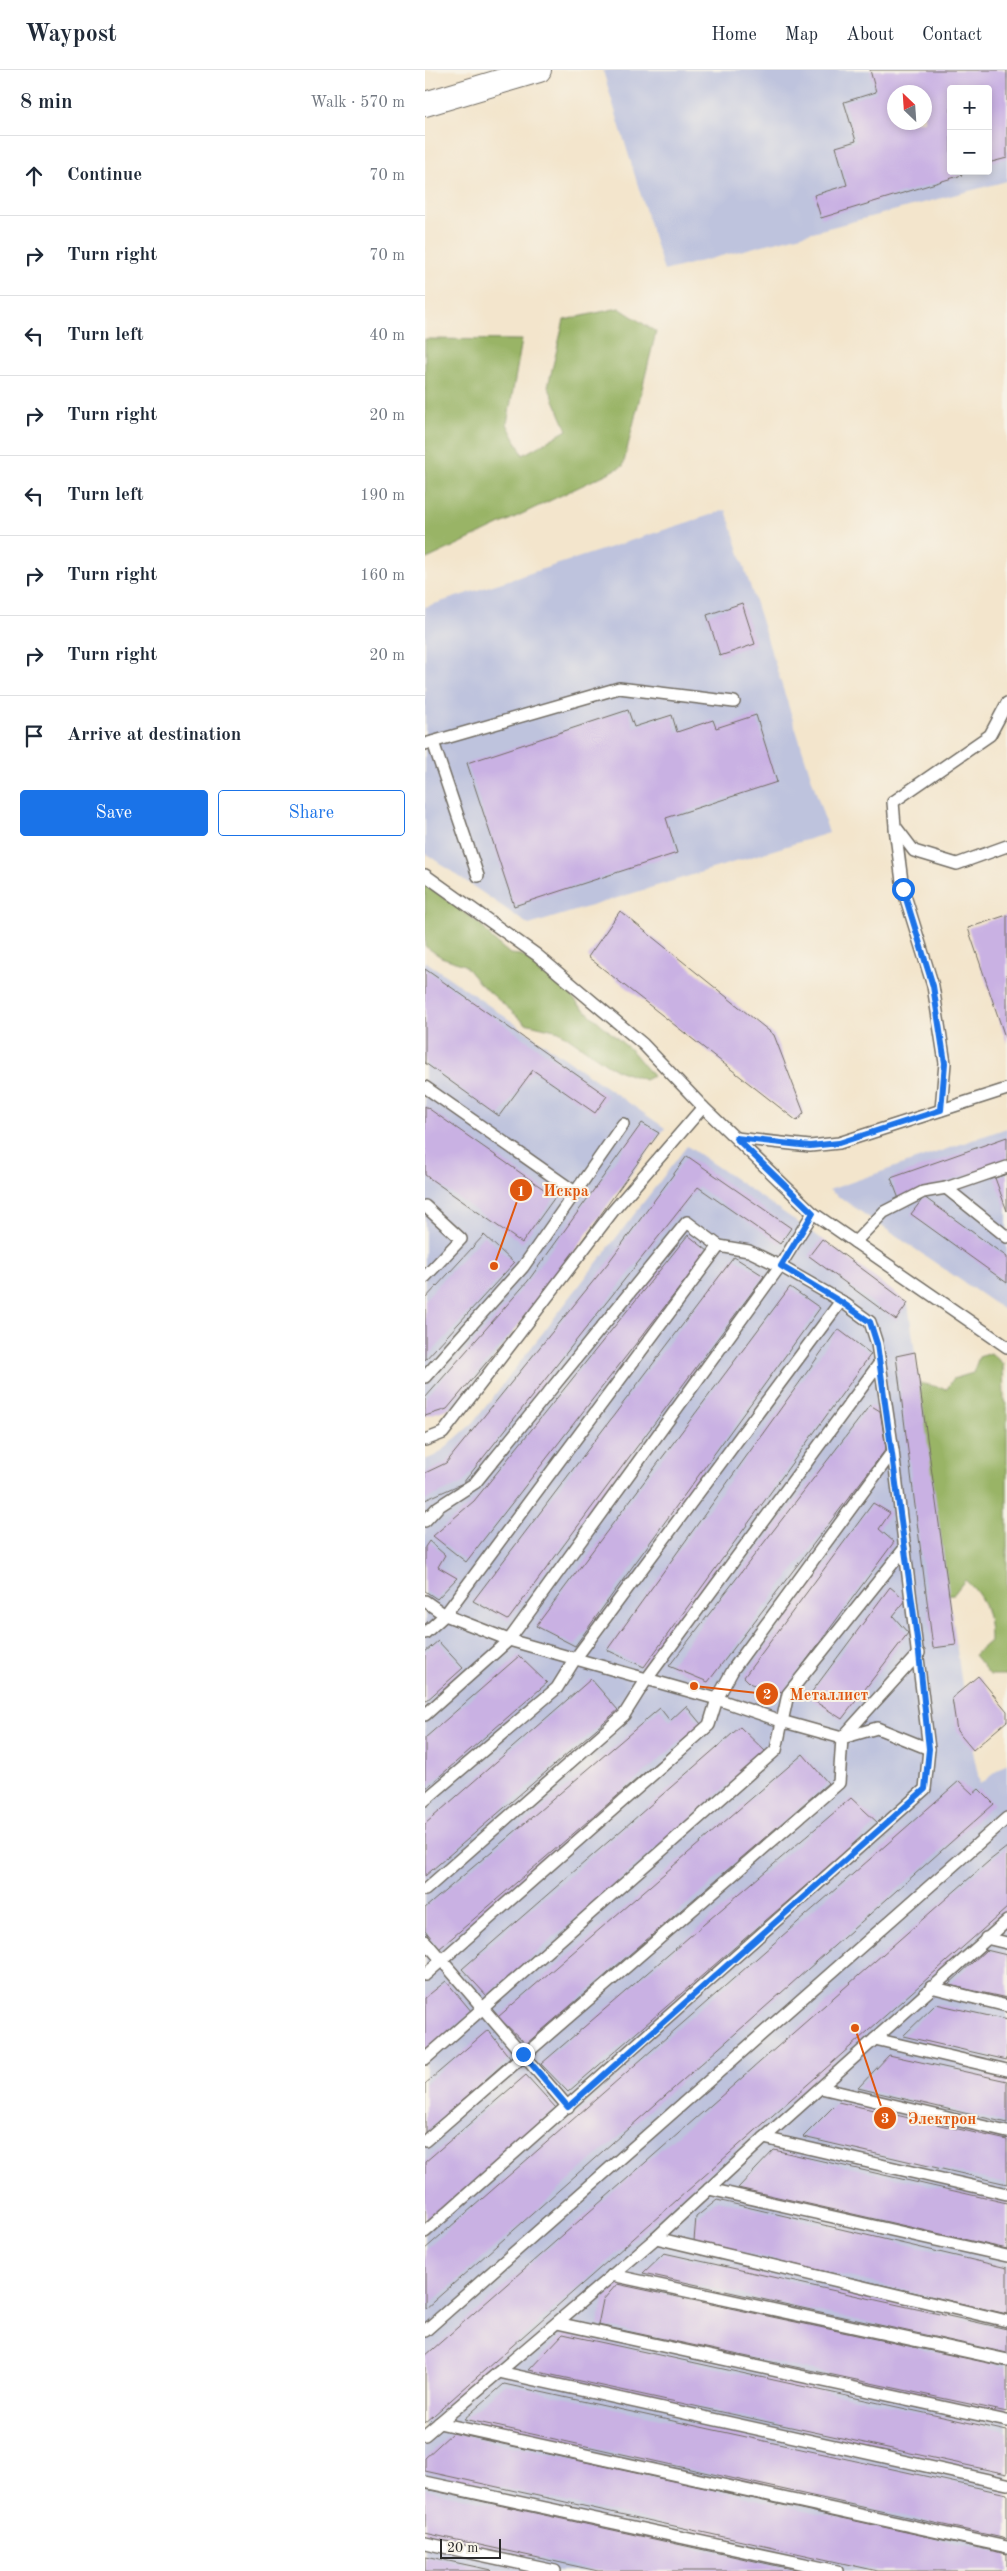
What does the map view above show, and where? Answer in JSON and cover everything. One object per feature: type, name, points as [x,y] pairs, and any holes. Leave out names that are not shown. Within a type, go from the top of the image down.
[{"type":"street","points":[[425,104],[539,70]]},
{"type":"lane","points":[[478,876],[429,743],[619,688],[734,702]]},
{"type":"lane","points":[[941,1110],[945,1063],[933,986],[903,889],[893,802],[990,736],[1007,703]]},
{"type":"lane","points":[[895,826],[914,851],[957,864],[1007,846]]},
{"type":"lane","points":[[425,875],[537,955],[643,1044],[703,1107],[813,1213],[1007,1347]]},
{"type":"lane","points":[[425,1087],[575,1192]]},
{"type":"lane","points":[[736,1138],[810,1146],[839,1143],[1007,1089]]},
{"type":"lane","points":[[425,1440],[443,1433],[613,1211],[703,1107]]},
{"type":"lane","points":[[425,1377],[523,1267],[623,1124]]},
{"type":"lane","points":[[855,1242],[884,1212],[923,1192],[946,1188],[1007,1166]]},
{"type":"lane","points":[[946,1188],[1007,1237]]},
{"type":"lane","points":[[425,1206],[461,1239],[425,1277]]},
{"type":"lane","points":[[425,1715],[509,1640],[781,1266],[813,1213]]},
{"type":"lane","points":[[425,1522],[438,1507],[475,1483],[687,1222],[719,1246],[749,1251],[781,1266],[870,1322],[893,1451],[919,1653],[929,1749],[925,1789],[425,2232]]},
{"type":"lane","points":[[425,1633],[445,1615],[719,1246]]},
{"type":"lane","points":[[425,1800],[557,1688],[575,1659],[841,1302]]},
{"type":"lane","points":[[425,1890],[624,1714],[646,1680],[879,1364]]},
{"type":"lane","points":[[425,1975],[709,1725],[717,1699],[733,1668],[893,1451]]},
{"type":"lane","points":[[425,2059],[776,1750],[788,1694],[905,1548]]},
{"type":"lane","points":[[425,1600],[445,1615],[509,1640],[717,1699],[781,1721],[841,1738],[877,1728],[929,1749]]},
{"type":"lane","points":[[425,2141],[523,2054],[839,1783],[841,1738],[919,1653]]},
{"type":"lane","points":[[425,2331],[1007,1818]]},
{"type":"lane","points":[[425,2435],[656,2238],[931,1987],[1007,1921]]},
{"type":"lane","points":[[986,1938],[1007,1943]]},
{"type":"lane","points":[[425,1941],[568,2107]]},
{"type":"lane","points":[[931,1987],[1007,2006]]},
{"type":"lane","points":[[875,2038],[1007,2070]]},
{"type":"lane","points":[[821,2088],[1007,2132]]},
{"type":"lane","points":[[764,2138],[1007,2194]]},
{"type":"lane","points":[[709,2189],[1007,2256]]},
{"type":"lane","points":[[656,2238],[1007,2321]]},
{"type":"lane","points":[[612,2275],[1007,2360]]},
{"type":"lane","points":[[557,2323],[1007,2421]]},
{"type":"lane","points":[[499,2372],[1007,2484]]},
{"type":"lane","points":[[439,2423],[1007,2547]]},
{"type":"lane","points":[[425,2482],[837,2571]]},
{"type":"lane","points":[[425,2543],[555,2571]]},
{"type":"shaded area","points":[[1007,70],[1007,181],[664,271],[603,71]]},
{"type":"shaded area","points":[[726,510],[829,833],[529,925],[425,853],[425,607]]},
{"type":"shaded area","points":[[425,961],[665,1128],[460,1404],[425,1416]]},
{"type":"shaded area","points":[[1007,1128],[1007,1312],[829,1190]]},
{"type":"shaded area","points":[[687,1146],[822,1239],[908,1303],[968,1728],[980,1784],[1007,1763],[1007,2571],[425,2571],[425,1460],[437,1455],[473,1423]]},
{"type":"green space","points":[[619,308],[656,332],[623,466],[425,560],[425,339],[522,340],[507,424],[523,455],[567,430],[548,386],[564,320]]},
{"type":"green space","points":[[425,883],[482,926],[492,939],[510,954],[521,955],[542,966],[553,982],[566,989],[578,1004],[633,1052],[653,1076],[645,1080],[614,1069],[559,1031],[525,1023],[479,983],[464,965],[441,957],[425,946]]},
{"type":"green space","points":[[991,1353],[1003,1364],[1004,1401],[1007,1406],[1007,1675],[990,1675],[974,1655],[990,1641],[990,1632],[985,1607],[972,1586],[965,1580],[954,1594],[937,1595],[915,1382],[947,1389],[953,1379],[973,1373],[979,1357]]},
{"type":"building","points":[[870,70],[1007,70],[1007,158],[992,162],[992,85],[947,85],[947,175],[962,175],[821,218],[814,195],[847,185],[836,147],[856,141],[844,102],[876,92]]},
{"type":"building","points":[[742,603],[755,644],[720,656],[707,615]]},
{"type":"building","points":[[628,710],[634,727],[672,715],[677,732],[713,720],[716,728],[756,715],[777,782],[666,818],[677,853],[514,906],[467,763]]},
{"type":"building","points":[[620,911],[774,1035],[804,1113],[797,1121],[588,957]]},
{"type":"building","points":[[1007,915],[1007,1043],[968,928]]},
{"type":"building","points":[[425,969],[607,1096],[595,1113],[533,1070],[499,1116],[425,1063]]},
{"type":"building","points":[[425,1106],[555,1197],[522,1243],[425,1175]]},
{"type":"building","points":[[642,1123],[659,1133],[541,1298],[447,1409],[425,1416],[425,1398],[528,1281]]},
{"type":"building","points":[[1007,1137],[1007,1161],[899,1199],[891,1178]]},
{"type":"building","points":[[687,1156],[791,1228],[780,1244],[698,1187],[463,1483],[425,1500],[425,1473],[446,1463],[608,1263]]},
{"type":"building","points":[[1007,1174],[1007,1211],[995,1178]]},
{"type":"building","points":[[924,1197],[1007,1257],[1007,1283],[911,1214]]},
{"type":"building","points":[[484,1235],[514,1263],[425,1360],[425,1299]]},
{"type":"building","points":[[688,1235],[708,1251],[466,1562],[433,1536],[474,1501]]},
{"type":"building","points":[[822,1239],[908,1303],[896,1320],[809,1256]]},
{"type":"building","points":[[734,1257],[764,1276],[508,1620],[473,1601]]},
{"type":"building","points":[[790,1287],[820,1308],[575,1646],[536,1626]]},
{"type":"building","points":[[838,1329],[871,1354],[644,1667],[607,1650]]},
{"type":"building","points":[[915,1352],[956,1645],[933,1648],[896,1356]]},
{"type":"building","points":[[870,1405],[880,1411],[886,1449],[708,1682],[669,1666]]},
{"type":"building","points":[[873,1503],[890,1513],[879,1529],[894,1542],[783,1692],[751,1684],[744,1677]]},
{"type":"building","points":[[429,1541],[445,1555],[438,1567],[457,1578],[437,1599],[425,1591],[425,1547]]},
{"type":"building","points":[[890,1587],[906,1600],[893,1616],[908,1633],[842,1719],[808,1697]]},
{"type":"building","points":[[438,1641],[463,1668],[425,1702],[425,1652]]},
{"type":"building","points":[[519,1656],[547,1683],[425,1789],[425,1738]]},
{"type":"building","points":[[978,1676],[1007,1711],[1007,1721],[973,1750],[957,1731],[952,1698]]},
{"type":"building","points":[[591,1679],[618,1710],[425,1876],[425,1824]]},
{"type":"building","points":[[686,1706],[701,1724],[439,1949],[425,1930],[425,1908],[660,1708],[670,1721]]},
{"type":"building","points":[[740,1727],[766,1752],[487,1996],[462,1969]]},
{"type":"building","points":[[803,1754],[828,1783],[526,2044],[498,2017]]},
{"type":"building","points":[[959,1781],[973,1794],[979,1789],[994,1804],[425,2309],[425,2249]]},
{"type":"building","points":[[851,1798],[878,1823],[568,2092],[541,2064]]},
{"type":"building","points":[[1007,1847],[1007,1908],[425,2423],[425,2356]]},
{"type":"building","points":[[986,1950],[1007,1955],[1007,1998],[948,1985]]},
{"type":"building","points":[[446,1981],[472,2012],[425,2052],[425,1998]]},
{"type":"building","points":[[936,2004],[1007,2020],[1007,2060],[903,2036]]},
{"type":"building","points":[[488,2030],[510,2058],[425,2133],[425,2084]]},
{"type":"building","points":[[889,2055],[1007,2081],[1007,2123],[858,2088]]},
{"type":"building","points":[[526,2075],[556,2108],[425,2225],[425,2162]]},
{"type":"building","points":[[838,2102],[1007,2140],[1007,2184],[803,2137]]},
{"type":"building","points":[[774,2150],[1007,2203],[1007,2249],[738,2188]]},
{"type":"building","points":[[717,2200],[1007,2268],[1007,2314],[694,2241],[696,2217]]},
{"type":"building","points":[[664,2253],[1007,2329],[1007,2353],[643,2273]]},
{"type":"building","points":[[617,2284],[1007,2367],[1007,2412],[598,2325],[603,2300]]},
{"type":"building","points":[[563,2334],[1007,2431],[1007,2474],[529,2370]]},
{"type":"building","points":[[504,2384],[1007,2494],[1007,2539],[464,2419]]},
{"type":"building","points":[[452,2433],[1007,2554],[1007,2571],[878,2571],[425,2471],[425,2458]]},
{"type":"building","points":[[425,2489],[796,2571],[598,2571],[425,2533]]},
{"type":"building","points":[[425,2556],[491,2570],[425,2571]]},
{"type":"place","name":"Искра","points":[[494,1266]]},
{"type":"place","name":"Металлист","points":[[694,1686]]},
{"type":"place","name":"Электрон","points":[[855,2028]]},
{"type":"route","points":[[523,2054],[568,2107],[893,1821],[925,1789],[929,1749],[919,1653],[877,1344],[870,1322],[781,1266],[813,1213],[736,1138],[810,1146],[839,1143],[941,1110],[945,1063],[933,986],[903,889]]}]
